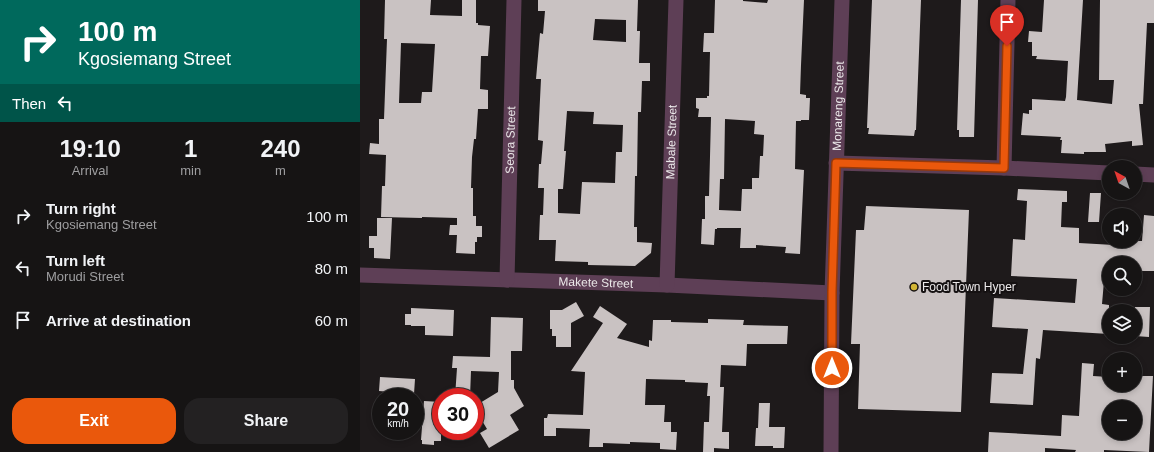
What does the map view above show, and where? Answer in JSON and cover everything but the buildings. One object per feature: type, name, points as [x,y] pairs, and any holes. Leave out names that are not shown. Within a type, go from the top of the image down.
[{"type":"street","name":"Seora Street","points":[[508,280],[514,0]]},
{"type":"street","name":"Mabale Street","points":[[667,285],[676,0]]},
{"type":"street","name":"Monareng Street","points":[[831,452],[832,292],[842,0]]},
{"type":"street","points":[[1004,168],[1008,0]]},
{"type":"street","points":[[836,163],[1102,173]]},
{"type":"street","points":[[1142,174],[1154,175]]},
{"type":"street","name":"Makete Street","points":[[360,275],[832,292]]},
{"type":"place","name":"Food Town Hyper","points":[[914,287]]},
{"type":"route","points":[[832,368],[832,292],[836,163],[1004,168],[1007,46]]}]
